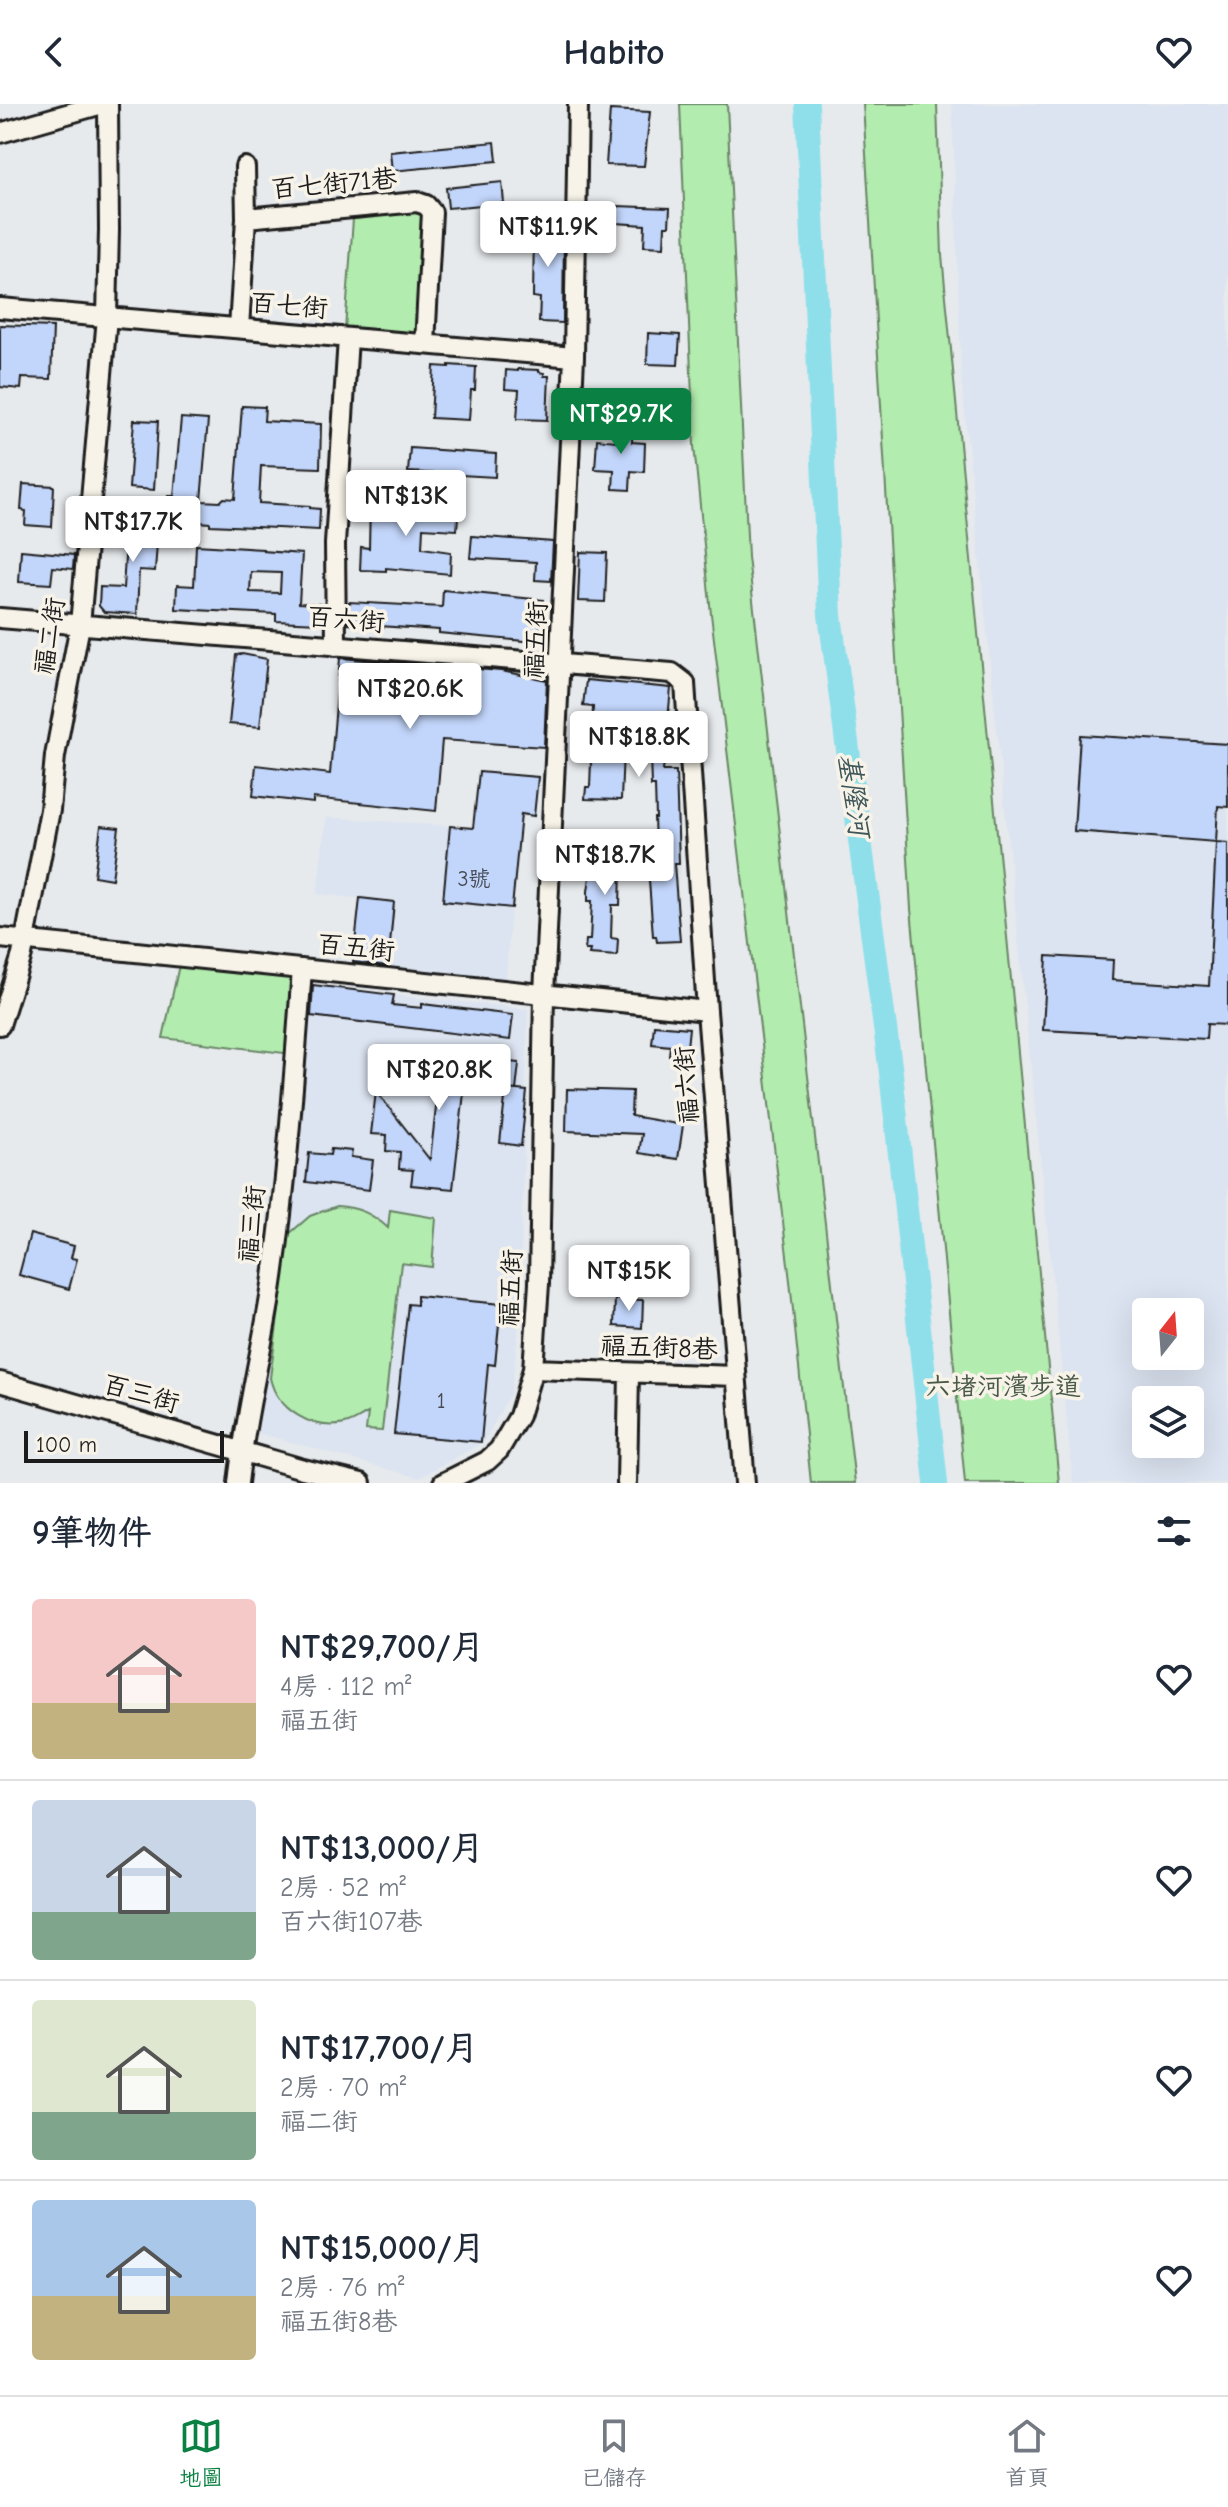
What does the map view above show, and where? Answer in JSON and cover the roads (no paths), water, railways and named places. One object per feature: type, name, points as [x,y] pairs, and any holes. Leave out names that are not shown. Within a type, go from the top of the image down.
[{"type":"street","points":[[0,121],[59,104]]},
{"type":"street","points":[[0,133],[105,104]]},
{"type":"street","name":"福二街","points":[[0,1025],[22,955],[50,810],[55,756],[80,625],[107,317],[109,230],[105,104]]},
{"type":"street","name":"福五街","points":[[443,1483],[487,1461],[509,1436],[519,1416],[533,1369],[539,1284],[544,994],[574,357],[578,104]]},
{"type":"street","name":"百七街71巷","points":[[239,328],[246,218],[245,167]]},
{"type":"street","name":"百七街71巷","points":[[246,218],[417,202],[426,205],[432,212],[425,344]]},
{"type":"street","name":"百七街","points":[[0,308],[574,357]]},
{"type":"street","points":[[336,646],[335,544],[348,338]]},
{"type":"street","name":"百六街","points":[[0,618],[672,673],[685,683]]},
{"type":"street","name":"福六街","points":[[685,683],[707,1011],[745,1483]]},
{"type":"street","name":"百五街","points":[[0,938],[707,1011]]},
{"type":"street","name":"福三街","points":[[238,1483],[241,1450],[271,1289],[293,1093],[302,969]]},
{"type":"street","name":"福五街8巷","points":[[533,1369],[736,1376]]},
{"type":"street","points":[[627,1483],[629,1373]]},
{"type":"street","name":"百三街","points":[[0,1382],[361,1483]]},
{"type":"waterway","name":"基隆河","points":[[807,104],[830,615],[891,1073],[936,1483]]},
{"type":"park label","name":"六堵河濱步道","points":[[1003,1387]]}]
